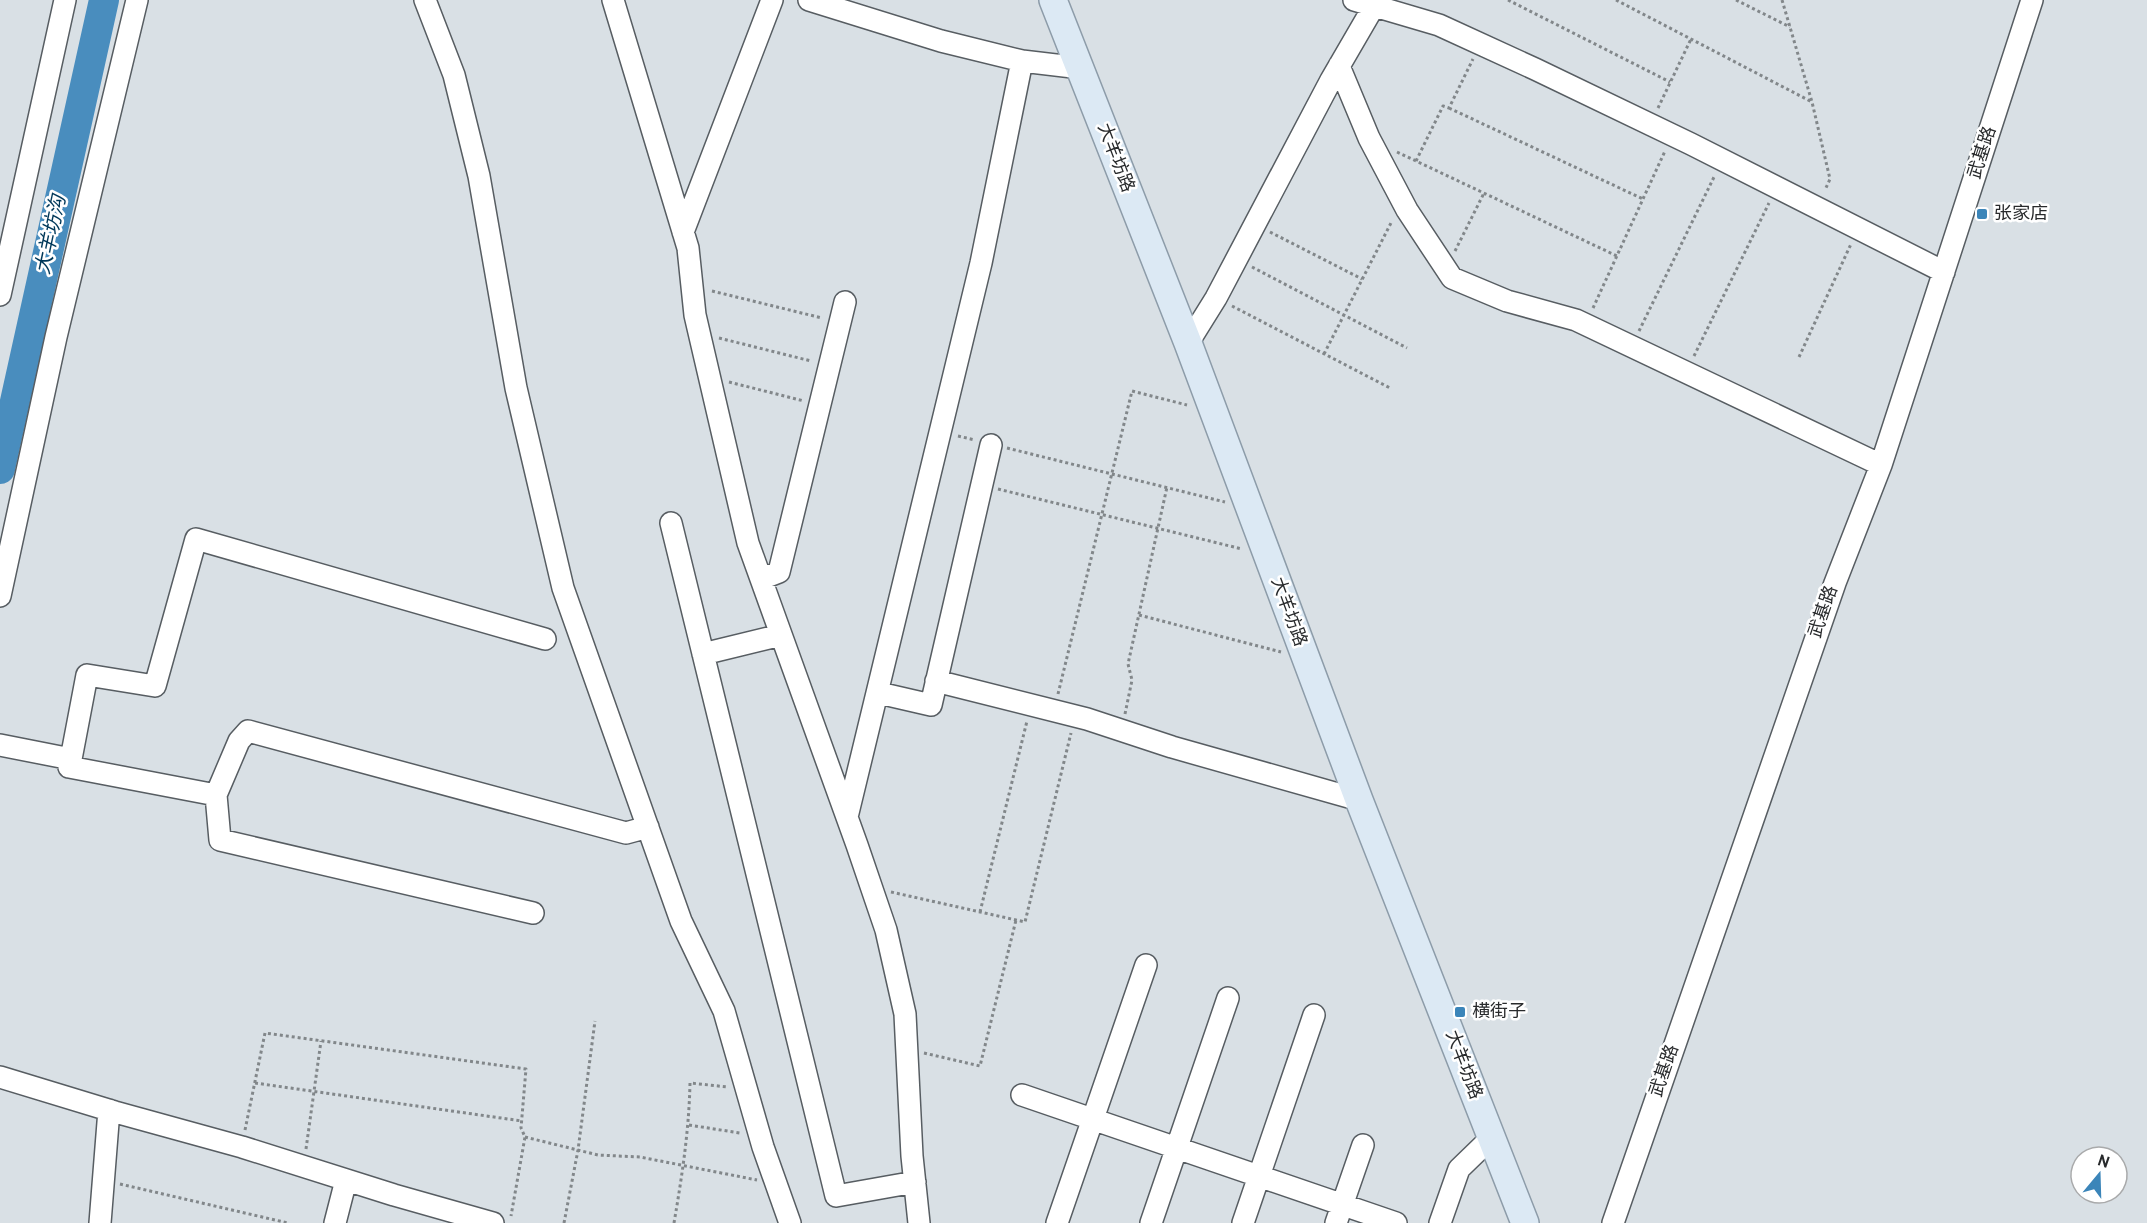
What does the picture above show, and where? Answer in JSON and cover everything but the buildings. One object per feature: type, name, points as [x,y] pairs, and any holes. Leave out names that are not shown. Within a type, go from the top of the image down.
[{"type":"main road","name":"大羊坊路","points":[[1053,0],[1188,343],[1359,800],[1525,1223]]},
{"type":"street","points":[[0,294],[65,0]]},
{"type":"street","points":[[0,596],[56,337],[137,0]]},
{"type":"street","points":[[425,0],[454,75],[479,176],[516,388],[562,588],[681,921],[724,1011],[760,1136],[790,1223]]},
{"type":"street","points":[[613,0],[688,248],[699,333],[748,543],[848,817],[886,930],[905,1014],[919,1223]]},
{"type":"street","points":[[683,232],[772,0]]},
{"type":"street","points":[[809,0],[941,41],[1022,61],[1081,68]]},
{"type":"street","name":"武基路","points":[[1613,1223],[1834,583],[1881,465],[2032,0]]},
{"type":"street","points":[[1188,343],[1216,298],[1339,66],[1364,3],[1439,25],[1480,44],[1650,124],[1944,272]]},
{"type":"street","points":[[848,817],[981,263],[1022,61]]},
{"type":"street","points":[[1339,66],[1369,138],[1402,200],[1452,278],[1507,301],[1586,325],[1881,465]]},
{"type":"street","points":[[761,579],[779,572],[845,302]]},
{"type":"street","points":[[879,693],[931,705],[991,445]]},
{"type":"street","points":[[670,523],[836,1196],[915,1182]]},
{"type":"street","points":[[216,795],[69,767],[87,675],[154,686],[196,539],[545,639]]},
{"type":"street","points":[[703,654],[781,635]]},
{"type":"street","points":[[936,681],[1076,716],[1172,747],[1359,800]]},
{"type":"street","points":[[533,913],[220,840],[216,795],[239,741],[248,730],[626,833],[648,827]]},
{"type":"street","points":[[0,745],[71,759]]},
{"type":"street","points":[[1057,1223],[1146,965]]},
{"type":"street","points":[[1151,1223],[1228,998]]},
{"type":"street","points":[[1243,1223],[1314,1015]]},
{"type":"street","points":[[0,1077],[493,1223]]},
{"type":"street","points":[[1022,1095],[1259,1176],[1339,1214],[1396,1223]]},
{"type":"street","points":[[100,1223],[109,1110]]},
{"type":"street","points":[[1440,1223],[1459,1169],[1491,1138]]},
{"type":"street","points":[[1339,1214],[1363,1145]]},
{"type":"street","points":[[335,1223],[346,1180]]},
{"type":"path","points":[[1508,0],[1670,82]]},
{"type":"path","points":[[1616,0],[1812,102]]},
{"type":"path","points":[[1736,0],[1790,27]]},
{"type":"path","points":[[1782,0],[1812,102],[1830,179],[1816,208]]},
{"type":"path","points":[[1650,124],[1691,39]]},
{"type":"path","points":[[1449,108],[1480,44]]},
{"type":"path","points":[[1416,161],[1443,106],[1643,199]]},
{"type":"path","points":[[1586,325],[1672,135]]},
{"type":"path","points":[[1369,138],[1617,256]]},
{"type":"path","points":[[1632,346],[1723,160]]},
{"type":"path","points":[[1686,372],[1776,188]]},
{"type":"path","points":[[1446,269],[1484,193]]},
{"type":"path","points":[[1324,354],[1402,200]]},
{"type":"path","points":[[1255,224],[1362,279]]},
{"type":"path","points":[[1799,357],[1858,229]]},
{"type":"path","points":[[1237,259],[1407,348]]},
{"type":"path","points":[[692,286],[826,320]]},
{"type":"path","points":[[1216,298],[1390,388]]},
{"type":"path","points":[[699,333],[813,362]]},
{"type":"path","points":[[710,378],[805,402]]},
{"type":"path","points":[[1054,710],[1132,391],[1214,412]]},
{"type":"path","points":[[940,431],[1250,508]]},
{"type":"path","points":[[982,486],[1267,555]]},
{"type":"path","points":[[1122,730],[1132,680],[1128,664],[1167,487]]},
{"type":"path","points":[[1139,615],[1306,659]]},
{"type":"path","points":[[980,912],[1031,705]]},
{"type":"path","points":[[872,887],[1025,922],[1076,716]]},
{"type":"path","points":[[907,1048],[980,1066],[1016,920]]},
{"type":"path","points":[[564,1223],[578,1150],[594,1021]]},
{"type":"path","points":[[242,1147],[265,1033],[526,1069],[521,1128],[525,1137],[510,1223]]},
{"type":"path","points":[[303,1166],[321,1041]]},
{"type":"path","points":[[255,1083],[522,1121]]},
{"type":"path","points":[[674,1223],[689,1125],[690,1083],[747,1088]]},
{"type":"path","points":[[689,1125],[760,1136]]},
{"type":"path","points":[[525,1137],[598,1155],[640,1157],[776,1184]]},
{"type":"path","points":[[104,1180],[288,1223]]},
{"type":"waterway","name":"大羊坊沟","points":[[0,469],[104,0]]},
{"type":"place","name":"张家店","points":[[1982,214]]},
{"type":"place","name":"横街子","points":[[1460,1012]]}]
